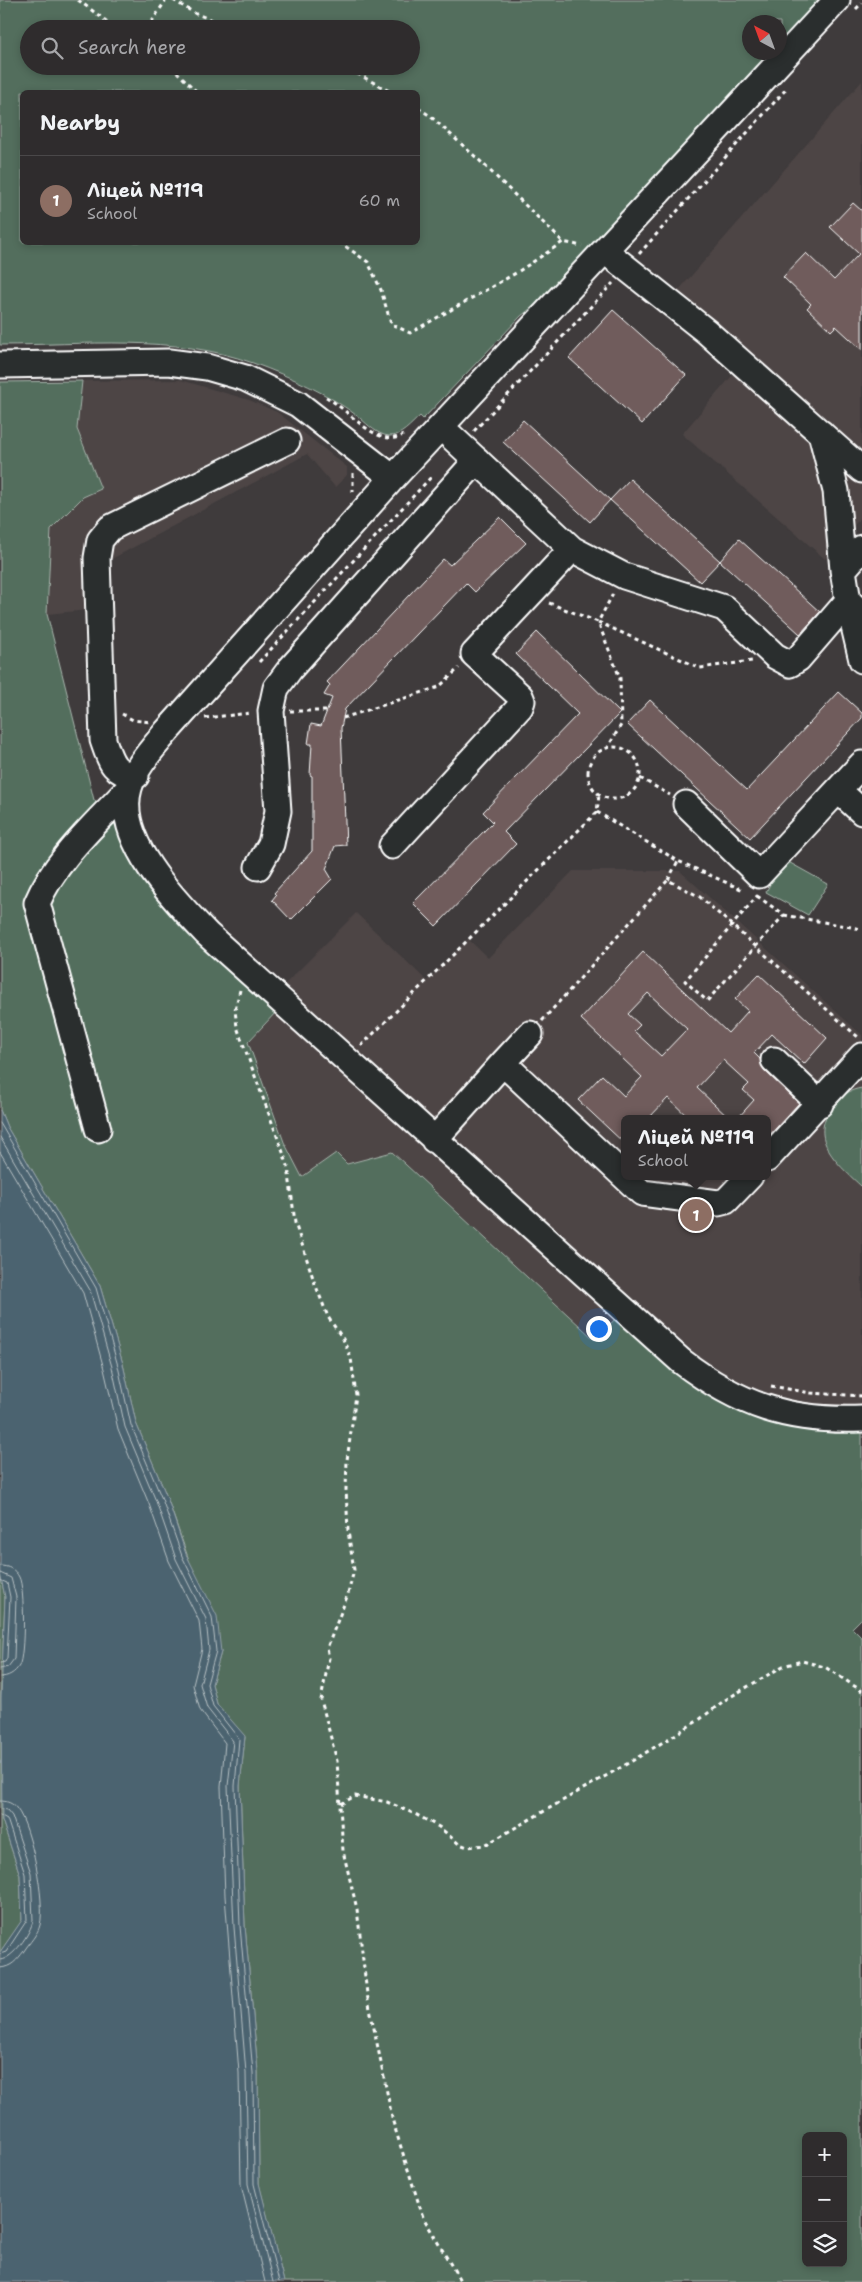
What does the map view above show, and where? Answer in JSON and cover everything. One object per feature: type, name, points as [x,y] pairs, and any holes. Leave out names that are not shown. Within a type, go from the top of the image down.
[{"type":"street","points":[[98,1129],[37,903],[44,888],[58,867],[132,782],[167,731],[393,478],[837,0]]},
{"type":"street","points":[[605,251],[707,332],[862,470]]},
{"type":"street","points":[[0,365],[169,362],[207,367],[245,378],[298,404],[393,478]]},
{"type":"street","points":[[441,427],[572,550],[624,576],[724,608],[775,656],[790,664],[855,608]]},
{"type":"street","points":[[821,433],[836,491],[844,570],[855,608],[862,660]]},
{"type":"street","points":[[132,782],[112,764],[103,740],[97,558],[100,540],[110,528],[287,441]]},
{"type":"street","points":[[258,867],[271,844],[278,811],[271,711],[276,688],[290,669],[477,460]]},
{"type":"street","points":[[844,570],[862,548]]},
{"type":"street","points":[[392,846],[520,707],[522,701],[520,696],[474,654],[572,550]]},
{"type":"street","points":[[686,804],[759,875],[840,791],[862,764]]},
{"type":"street","points":[[132,782],[127,809],[133,833],[149,868],[200,928],[681,1361],[712,1384],[744,1401],[796,1416],[862,1419]]},
{"type":"street","points":[[840,791],[862,812]]},
{"type":"street","points":[[434,1140],[530,1034]]},
{"type":"street","points":[[771,1154],[820,1104],[862,1056]]},
{"type":"street","points":[[774,1060],[820,1104]]},
{"type":"street","points":[[503,1063],[621,1171]]},
{"type":"street","points":[[630,1180],[642,1193],[718,1203],[726,1201],[746,1180]]},
{"type":"path","points":[[78,0],[105,20]]},
{"type":"path","points":[[153,20],[166,0]]},
{"type":"path","points":[[173,0],[196,14],[213,20]]},
{"type":"path","points":[[180,75],[195,90]]},
{"type":"path","points":[[360,75],[387,90]]},
{"type":"path","points":[[420,109],[430,115],[472,154],[563,242],[605,251]]},
{"type":"path","points":[[344,245],[368,262],[381,290],[391,324],[410,333],[516,273],[563,242]]},
{"type":"path","points":[[351,470],[354,475],[354,491],[351,496]]},
{"type":"path","points":[[598,622],[624,576]]},
{"type":"path","points":[[529,595],[598,622],[700,668],[732,665],[775,656]]},
{"type":"path","points":[[598,622],[620,678],[621,725],[608,747],[594,756],[588,772],[589,781],[599,795],[607,799],[624,798],[632,793],[640,778],[641,769],[633,754],[626,749],[608,747]]},
{"type":"path","points":[[343,718],[439,687],[474,654]]},
{"type":"path","points":[[271,711],[327,711]]},
{"type":"path","points":[[640,778],[686,804]]},
{"type":"path","points":[[347,1061],[597,812],[599,795]]},
{"type":"path","points":[[597,812],[678,861],[757,896],[784,915],[862,929]]},
{"type":"path","points":[[530,1034],[668,880],[678,861]]},
{"type":"path","points":[[668,880],[700,897],[862,1041]]},
{"type":"path","points":[[757,896],[685,981],[707,1001],[784,915]]},
{"type":"path","points":[[248,971],[237,995],[238,1027],[288,1166],[295,1223],[306,1258],[328,1317],[343,1339],[351,1358],[356,1382],[346,1489],[348,1531],[354,1570],[348,1594],[327,1648],[329,1658],[321,1700],[337,1761],[341,1804],[340,1834],[357,1909],[367,1994],[393,2122],[424,2217],[461,2282]]},
{"type":"path","points":[[341,1804],[355,1796],[387,1802],[415,1814],[438,1827],[459,1844],[468,1847],[485,1845],[632,1761],[700,1720],[726,1700],[784,1666],[802,1661],[825,1667],[862,1691]]},
{"type":"shaded area","points":[[862,81],[862,452],[678,291]]},
{"type":"shaded area","points":[[737,370],[862,478],[862,516],[825,559],[682,434]]},
{"type":"shaded area","points":[[181,380],[249,400],[277,412],[347,467],[347,475],[335,487],[307,454],[106,562],[108,608],[47,614],[51,529],[83,497],[101,489],[77,429],[82,381]]},
{"type":"shaded area","points":[[573,871],[680,871],[862,1035],[862,1410],[777,1402],[716,1378],[280,989],[356,913],[427,981],[468,939],[488,958]]},
{"type":"shaded area","points":[[278,1010],[618,1316],[595,1340],[392,1152],[347,1164],[336,1154],[302,1178],[284,1142],[248,1042]]},
{"type":"green space","points":[[0,0],[823,0],[787,40],[787,15],[742,15],[742,60],[769,60],[562,284],[521,316],[423,419],[420,416],[398,434],[389,436],[377,432],[348,409],[322,393],[253,363],[191,348],[128,343],[0,345]]},
{"type":"green space","points":[[82,381],[77,429],[101,489],[83,497],[51,529],[47,614],[94,800],[117,810],[278,1010],[248,1042],[284,1142],[302,1177],[336,1153],[347,1164],[392,1152],[595,1340],[618,1316],[674,1367],[862,1426],[862,1618],[852,1628],[862,1638],[862,2282],[284,2282],[259,2184],[258,2072],[245,1926],[240,1786],[245,1737],[217,1704],[212,1684],[221,1652],[167,1497],[136,1423],[123,1364],[100,1286],[7,1127],[0,1110],[0,382]]},
{"type":"green space","points":[[783,859],[828,884],[808,915],[766,892]]},
{"type":"green space","points":[[862,1088],[862,1187],[844,1170],[829,1151],[824,1140],[823,1129],[826,1118],[839,1099],[853,1090]]},
{"type":"green space","points":[[0,1573],[5,1597],[1,1698],[2,1820],[20,1875],[22,1921],[0,1952]]},
{"type":"water","points":[[0,1110],[7,1127],[100,1286],[123,1364],[136,1423],[167,1497],[186,1554],[217,1616],[221,1652],[212,1684],[217,1704],[245,1736],[240,1786],[245,1926],[258,2072],[259,2183],[284,2282],[0,2282],[0,1952],[22,1920],[20,1875],[2,1820],[1,1698],[5,1597],[0,1573]]},
{"type":"building","points":[[853,203],[862,211],[862,350],[836,326],[831,331],[807,308],[811,304],[783,277],[806,253],[834,280],[859,254],[830,227]]},
{"type":"building","points":[[613,310],[686,375],[642,424],[569,358]]},
{"type":"building","points":[[523,420],[610,500],[590,522],[503,442]]},
{"type":"building","points":[[630,479],[720,561],[700,582],[610,500]]},
{"type":"building","points":[[500,517],[526,543],[475,592],[466,583],[345,709],[341,728],[346,845],[335,846],[326,869],[332,879],[291,920],[272,900],[276,895],[274,893],[312,851],[312,776],[310,775],[312,744],[308,744],[311,724],[321,726],[332,698],[324,695],[330,685],[327,682],[443,559],[450,565]]},
{"type":"building","points":[[739,539],[820,612],[800,634],[720,561]]},
{"type":"building","points":[[537,632],[620,713],[504,832],[516,844],[436,926],[413,903],[493,822],[483,812],[578,714],[516,654]]},
{"type":"building","points":[[839,692],[862,713],[862,718],[750,838],[627,724],[650,700],[747,790]]},
{"type":"building","points":[[643,952],[728,1033],[748,1011],[735,999],[759,974],[827,1038],[804,1064],[772,1034],[754,1053],[760,1059],[764,1070],[799,1103],[771,1134],[771,1115],[741,1115],[754,1100],[743,1090],[749,1084],[723,1060],[697,1088],[726,1115],[686,1115],[668,1098],[652,1115],[621,1115],[621,1140],[578,1100],[602,1075],[624,1096],[642,1077],[581,1019]],"holes":[[[648,993],[687,1029],[661,1056],[634,1031],[640,1025],[628,1014]]]},
{"type":"place","name":"Ліцей №119","points":[[696,1215]]}]
